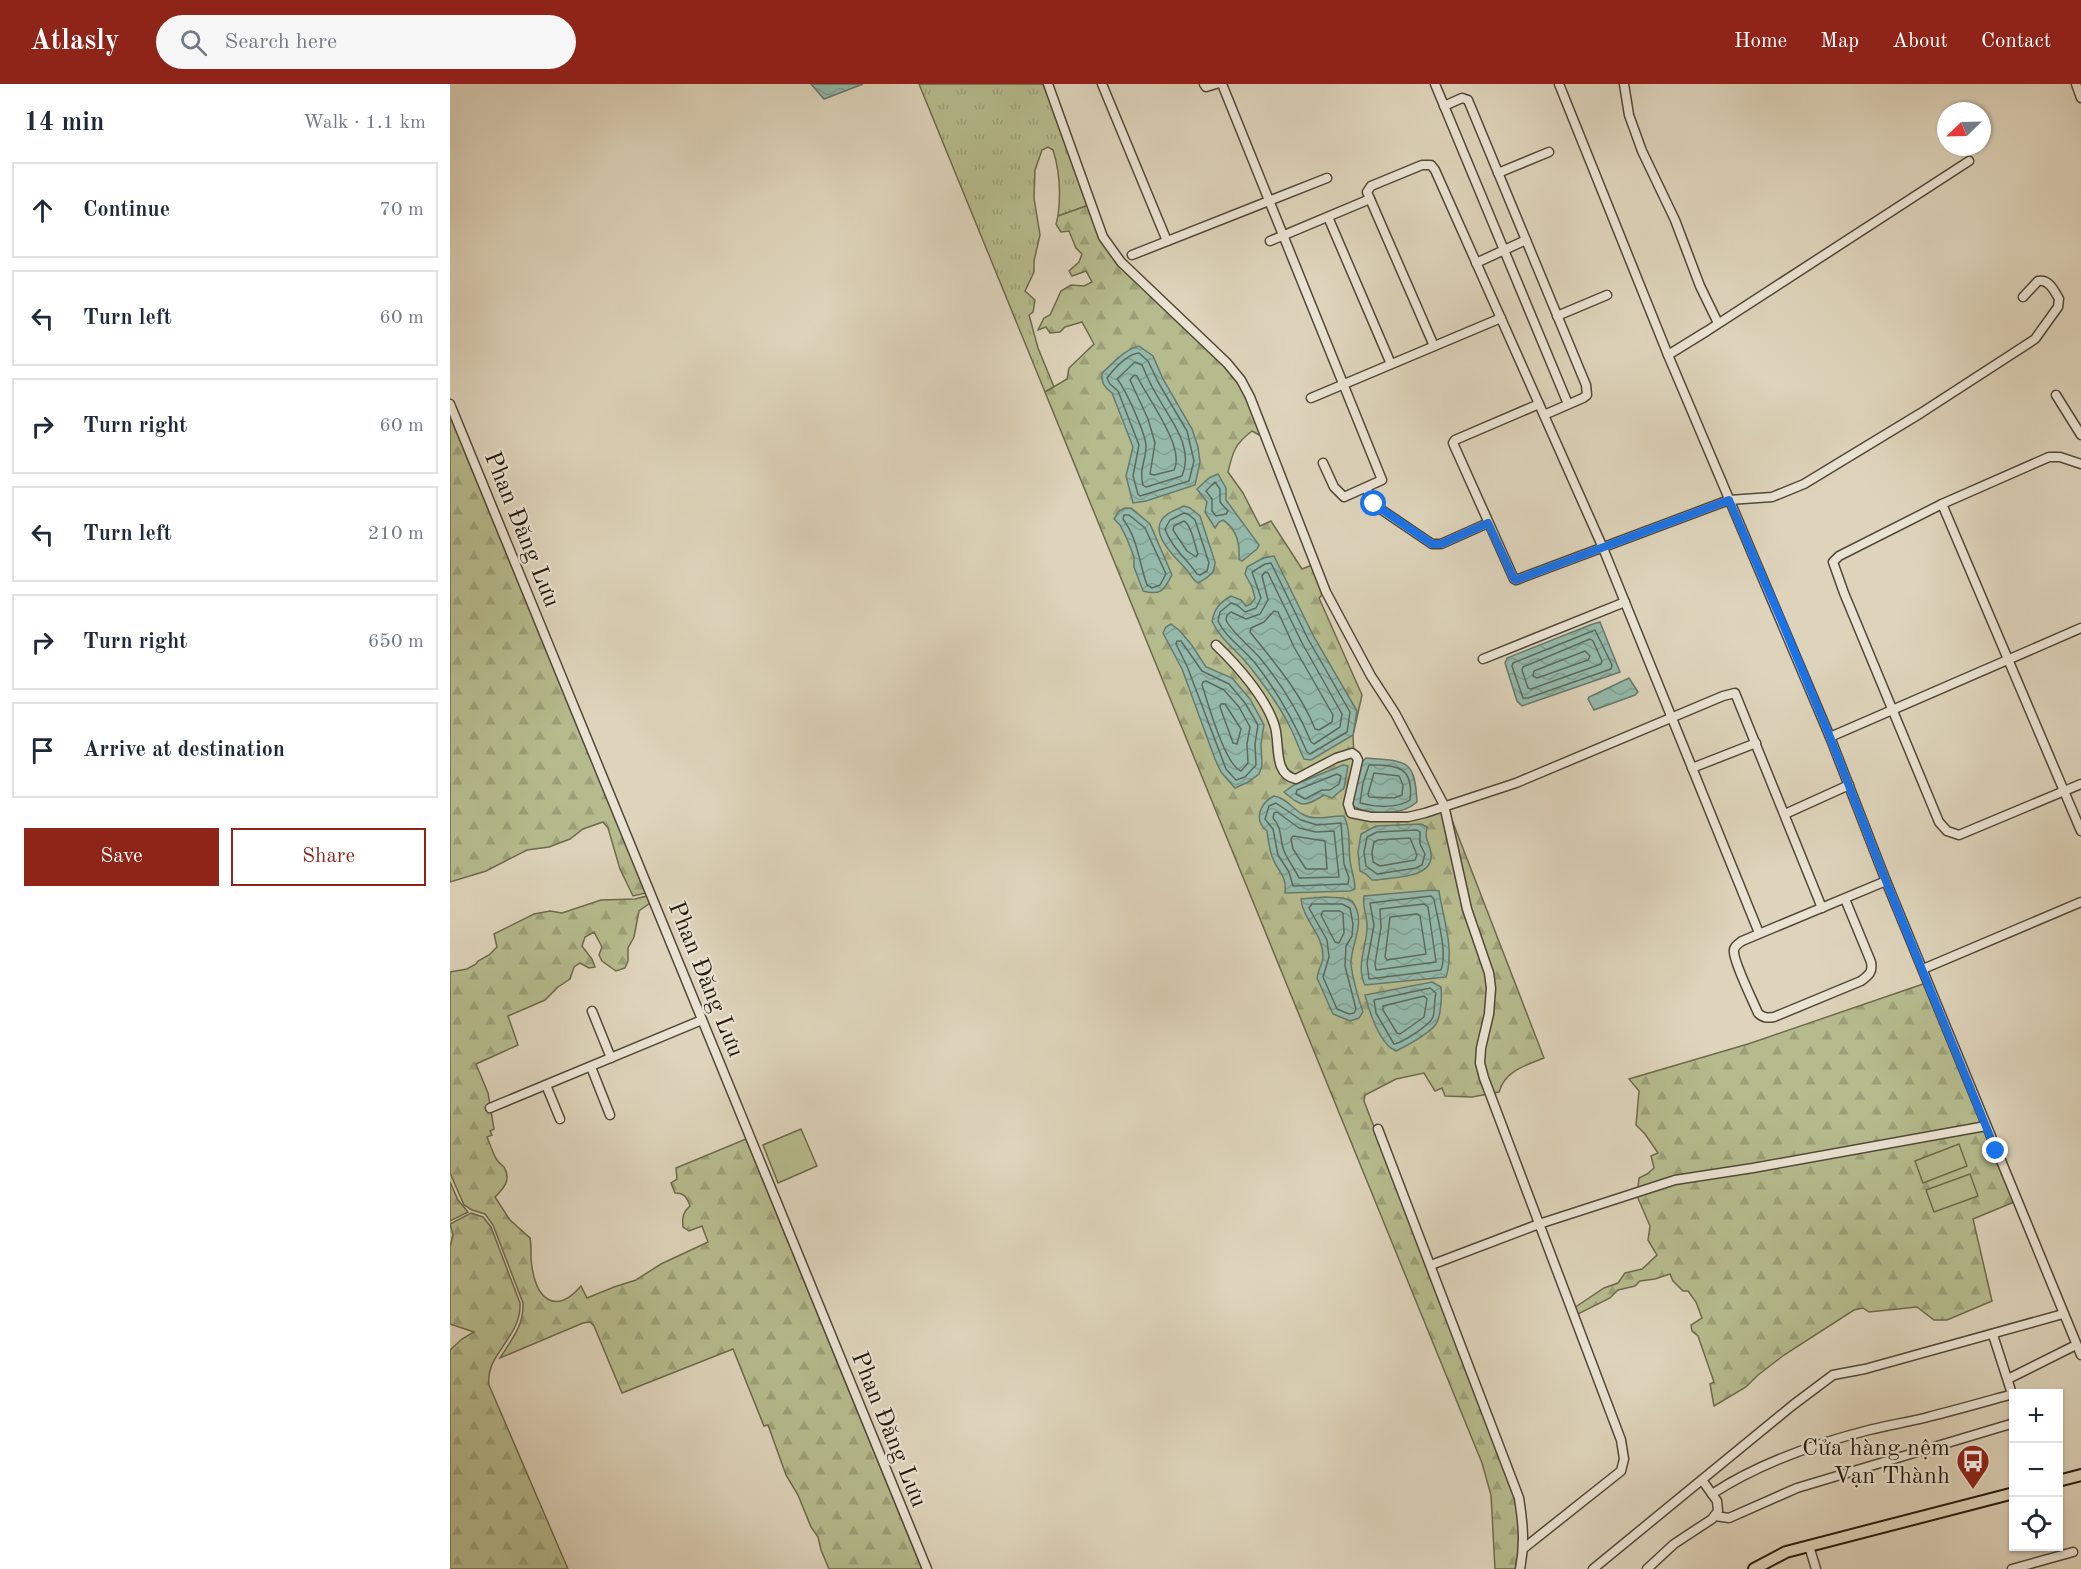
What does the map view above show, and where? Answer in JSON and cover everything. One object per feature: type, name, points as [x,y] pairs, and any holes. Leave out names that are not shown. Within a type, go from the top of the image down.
[{"type":"main road","points":[[2063,1480],[2081,1475]]},
{"type":"main road","points":[[1754,1569],[1786,1552],[2009,1494]]},
{"type":"street","points":[[1048,84],[1103,237],[1121,262],[1227,363],[1250,397],[1326,592],[1444,805],[1467,909],[1489,973],[1491,988],[1489,1014],[1480,1063],[1491,1102],[1621,1440],[1624,1460],[1621,1471],[1524,1548]]},
{"type":"street","points":[[1102,84],[1167,241]]},
{"type":"street","points":[[1204,84],[1206,87],[1216,84]]},
{"type":"street","points":[[1222,84],[1382,478],[1380,482],[1344,497],[1334,487],[1323,463]]},
{"type":"street","points":[[1435,84],[1568,404]]},
{"type":"street","points":[[1559,84],[1668,355],[1830,737],[1886,881],[2081,1355]]},
{"type":"street","points":[[1624,84],[1629,115],[1642,151],[1675,220],[1700,286],[1718,324]]},
{"type":"street","points":[[2076,84],[2081,98]]},
{"type":"street","points":[[1444,106],[1462,98],[1468,100],[1587,391],[1583,398],[1544,415]]},
{"type":"street","points":[[1498,173],[1549,152]]},
{"type":"street","points":[[1668,355],[1969,161]]},
{"type":"street","points":[[1434,346],[1367,192],[1371,186],[1422,165],[1431,165],[1603,548],[1759,933]]},
{"type":"street","points":[[1132,255],[1327,178]]},
{"type":"street","points":[[1270,242],[1370,199]]},
{"type":"street","points":[[1328,217],[1391,364]]},
{"type":"street","points":[[1476,263],[1526,240]]},
{"type":"street","points":[[1539,404],[1455,440],[1453,443],[1516,580],[1729,500],[1772,497],[1804,484],[1921,413],[2035,339],[2058,307],[2059,299],[2046,281],[2042,280],[2038,281],[2023,297]]},
{"type":"street","points":[[1557,316],[1607,295]]},
{"type":"street","points":[[1311,398],[1501,318]]},
{"type":"street","points":[[2056,395],[2081,435]]},
{"type":"street","name":"Phan Đăng Lưu","points":[[450,404],[927,1569]]},
{"type":"street","points":[[2081,464],[2060,457],[2049,457],[1942,504],[1839,556],[1833,562],[1939,822],[1947,831],[1959,834],[2081,784]]},
{"type":"street","points":[[1366,488],[1376,506],[1432,544],[1441,544],[1488,523]]},
{"type":"street","points":[[1942,504],[2081,831]]},
{"type":"street","points":[[1483,658],[1625,602]]},
{"type":"street","points":[[1830,737],[2081,628]]},
{"type":"street","points":[[1216,645],[1236,664],[1251,684],[1274,724],[1278,737],[1279,762],[1290,778],[1296,779],[1304,776],[1336,758],[1352,753],[1358,760],[1348,804],[1351,813],[1371,817],[1408,817],[1516,783],[1735,693],[1822,908]]},
{"type":"street","points":[[1692,768],[1756,743]]},
{"type":"street","points":[[1785,814],[1849,785]]},
{"type":"street","points":[[1845,899],[1871,962],[1872,969],[1869,975],[1861,981],[1767,1018],[1758,1013],[1734,952],[1736,946],[1759,933],[1886,881]]},
{"type":"street","points":[[1923,969],[2081,902]]},
{"type":"street","points":[[592,1011],[611,1058]]},
{"type":"street","points":[[490,1108],[702,1020]]},
{"type":"street","points":[[591,1066],[610,1115]]},
{"type":"street","points":[[546,1085],[560,1119]]},
{"type":"street","points":[[1431,1265],[1539,1224],[1675,1180],[1986,1126]]},
{"type":"street","points":[[1378,1129],[1519,1498],[1524,1531],[1520,1569]]},
{"type":"street","points":[[1593,1569],[1793,1405],[1833,1375],[1865,1369],[2063,1314]]},
{"type":"street","points":[[1993,1335],[2011,1389]]},
{"type":"street","points":[[2008,1379],[2076,1345]]},
{"type":"street","points":[[1712,1494],[1738,1477],[1793,1454],[1868,1430],[1926,1418],[2009,1396]]},
{"type":"street","points":[[1715,1516],[1729,1518],[1797,1488],[2009,1424]]},
{"type":"street","points":[[1647,1569],[1674,1544],[1715,1516],[1718,1506],[1702,1480]]},
{"type":"street","points":[[1809,1546],[1816,1569]]},
{"type":"street","points":[[2012,1569],[2073,1552]]},
{"type":"green space","points":[[919,84],[1046,84],[1089,205],[1058,216],[1057,166],[1053,150],[1048,147],[1042,150],[1035,170],[1034,198],[1040,235],[1034,272],[1025,291],[1035,300],[1033,312],[1029,315],[1038,348],[1054,387],[1045,392]]},
{"type":"green space","points":[[1089,205],[1100,238],[1225,366],[1238,382],[1252,409],[1263,437],[1252,431],[1238,444],[1228,472],[1243,493],[1260,526],[1271,521],[1302,569],[1312,565],[1324,593],[1319,598],[1362,695],[1353,735],[1354,758],[1349,815],[1370,819],[1383,818],[1447,807],[1544,1058],[1523,1066],[1511,1074],[1499,1092],[1472,1097],[1445,1096],[1442,1088],[1435,1091],[1424,1073],[1396,1079],[1365,1095],[1364,1101],[1517,1500],[1522,1531],[1517,1569],[1495,1569],[1491,1495],[1482,1463],[1045,392],[1067,379],[1069,368],[1094,344],[1082,322],[1065,327],[1060,332],[1050,333],[1046,327],[1038,330],[1044,318],[1050,315],[1061,291],[1071,285],[1084,286],[1092,282],[1086,271],[1072,276],[1069,271],[1079,262],[1082,254],[1076,248],[1069,231],[1061,232],[1056,224],[1058,216]]},
{"type":"green space","points":[[450,415],[646,893],[633,896],[620,869],[608,828],[603,822],[583,829],[570,839],[549,847],[527,850],[486,871],[450,882]]},
{"type":"green space","points":[[647,896],[650,903],[639,911],[634,937],[628,948],[628,961],[625,968],[616,971],[602,961],[599,955],[602,947],[594,932],[585,937],[582,946],[595,967],[589,968],[580,963],[574,967],[570,979],[545,1000],[508,1016],[518,1045],[476,1064],[488,1093],[494,1129],[490,1131],[492,1135],[487,1137],[507,1176],[503,1187],[495,1197],[510,1220],[530,1238],[531,1263],[538,1288],[543,1295],[549,1300],[564,1300],[581,1286],[587,1298],[636,1280],[661,1264],[708,1242],[702,1226],[689,1231],[683,1227],[684,1215],[690,1206],[685,1196],[675,1193],[671,1183],[677,1179],[676,1168],[746,1139],[922,1569],[829,1569],[818,1537],[786,1475],[768,1425],[764,1426],[733,1349],[622,1393],[594,1326],[590,1322],[500,1358],[522,1318],[523,1303],[493,1225],[485,1214],[464,1205],[450,1173],[450,972],[467,969],[476,964],[497,947],[494,934],[534,914],[550,911],[562,913],[601,900],[635,899]]},
{"type":"green space","points":[[1926,983],[2014,1202],[1973,1219],[1992,1301],[1947,1320],[1934,1320],[1917,1307],[1869,1312],[1863,1308],[1854,1310],[1784,1355],[1746,1387],[1714,1406],[1710,1384],[1714,1382],[1698,1336],[1692,1331],[1691,1325],[1702,1318],[1696,1302],[1688,1291],[1683,1291],[1673,1281],[1670,1274],[1640,1281],[1635,1286],[1618,1290],[1610,1298],[1576,1315],[1574,1308],[1604,1288],[1618,1283],[1625,1273],[1642,1269],[1657,1255],[1648,1240],[1650,1226],[1637,1196],[1639,1178],[1654,1168],[1651,1156],[1658,1153],[1636,1125],[1639,1091],[1629,1079],[1748,1044]]},
{"type":"green space","points":[[801,1129],[817,1166],[778,1183],[763,1145]]},
{"type":"green space","points":[[1959,1144],[1967,1166],[1923,1183],[1915,1161]]},
{"type":"green space","points":[[1970,1174],[1978,1196],[1934,1212],[1926,1190]]},
{"type":"green space","points":[[450,1182],[458,1200],[468,1212],[450,1221]]},
{"type":"green space","points":[[471,1213],[483,1217],[491,1227],[520,1303],[515,1326],[492,1364],[489,1385],[568,1569],[450,1569],[450,1350],[474,1332],[450,1324],[450,1247],[453,1235],[450,1224]]},
{"type":"water","points":[[811,84],[863,84],[824,99]]},
{"type":"water","points":[[1139,346],[1153,356],[1163,379],[1192,429],[1200,462],[1195,485],[1133,503],[1126,476],[1133,447],[1112,393],[1104,385],[1102,373],[1128,350]]},
{"type":"water","points":[[1218,474],[1226,488],[1226,500],[1259,545],[1242,561],[1239,559],[1238,542],[1232,528],[1223,520],[1215,528],[1205,512],[1207,502],[1197,489],[1209,478]]},
{"type":"water","points":[[1184,506],[1200,516],[1215,562],[1208,577],[1198,583],[1172,554],[1160,534],[1159,527],[1163,518]]},
{"type":"water","points":[[1131,508],[1150,524],[1172,575],[1164,588],[1158,592],[1143,591],[1127,539],[1114,519],[1119,511]]},
{"type":"water","points":[[1274,556],[1314,637],[1357,711],[1353,735],[1311,760],[1304,759],[1287,721],[1272,697],[1245,661],[1219,634],[1212,621],[1218,606],[1231,596],[1241,600],[1246,606],[1251,604],[1255,598],[1245,574],[1247,567],[1263,558]]},
{"type":"water","points":[[1600,622],[1620,672],[1522,706],[1517,701],[1505,663],[1507,658]]},
{"type":"water","points":[[1171,624],[1191,644],[1206,667],[1232,678],[1250,699],[1264,725],[1261,744],[1262,766],[1259,774],[1235,788],[1221,772],[1182,669],[1163,633]]},
{"type":"water","points":[[1629,678],[1638,692],[1635,695],[1594,710],[1589,697]]},
{"type":"water","points":[[1366,758],[1399,762],[1410,769],[1414,777],[1417,802],[1403,810],[1385,813],[1358,809],[1351,805],[1362,762]]},
{"type":"water","points":[[1343,765],[1348,766],[1344,788],[1332,798],[1324,795],[1303,804],[1284,792],[1294,785]]},
{"type":"water","points":[[1274,796],[1307,816],[1317,818],[1344,816],[1355,889],[1285,893],[1283,877],[1274,861],[1267,831],[1259,817],[1262,807]]},
{"type":"water","points":[[1421,824],[1427,827],[1426,836],[1431,854],[1426,868],[1412,875],[1378,880],[1372,880],[1360,871],[1358,852],[1361,834],[1376,826]]},
{"type":"water","points":[[1439,891],[1449,945],[1446,977],[1365,985],[1361,970],[1367,932],[1364,896]]},
{"type":"water","points":[[1325,897],[1352,901],[1357,909],[1358,925],[1351,965],[1363,1012],[1359,1018],[1350,1021],[1333,1014],[1317,978],[1323,959],[1322,948],[1305,914],[1301,899]]},
{"type":"water","points":[[1432,982],[1441,987],[1440,1011],[1436,1024],[1423,1036],[1396,1051],[1390,1048],[1380,1035],[1365,995]]},
{"type":"place","name":"Cửa hàng nệm Vạn Thành","points":[[1973,1490]]},
{"type":"route","points":[[1374,504],[1425,541],[1437,545],[1488,523],[1516,580],[1729,500],[1830,737],[1996,1151]]}]
